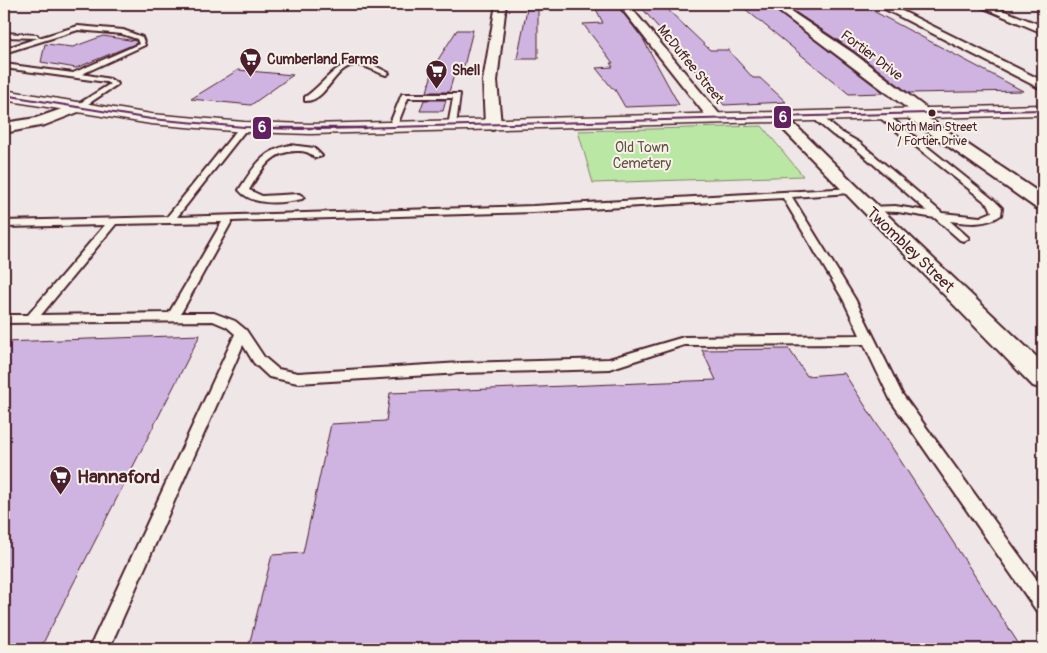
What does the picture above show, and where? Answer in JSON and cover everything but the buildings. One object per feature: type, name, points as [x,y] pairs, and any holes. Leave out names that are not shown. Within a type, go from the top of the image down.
[{"type":"main road","points":[[4,95],[151,119],[244,127],[392,128],[919,115],[1043,110]]},
{"type":"street","points":[[494,125],[490,97],[490,73],[501,4]]},
{"type":"street","name":"McDuffee Street","points":[[623,4],[716,119]]},
{"type":"street","name":"Fortier Drive","points":[[774,4],[850,56],[919,115],[1043,204]]},
{"type":"street","points":[[880,4],[1043,86]]},
{"type":"street","points":[[979,4],[1043,30]]},
{"type":"street","points":[[4,128],[39,122],[76,108]]},
{"type":"street","name":"Twombley Street","points":[[780,118],[850,190],[1043,379]]},
{"type":"lane","points":[[4,50],[69,29],[85,28],[123,32],[140,38],[142,45],[139,47],[74,75]]},
{"type":"lane","points":[[4,36],[42,38]]},
{"type":"lane","points":[[308,99],[319,92],[338,68],[343,66],[362,64],[386,74]]},
{"type":"lane","points":[[4,66],[108,80],[115,84],[76,108]]},
{"type":"lane","points":[[392,128],[405,96],[457,96],[452,126]]},
{"type":"lane","points":[[870,209],[898,209],[964,219],[995,216],[997,208],[882,116]]},
{"type":"lane","points":[[817,117],[830,130],[857,145],[964,238]]},
{"type":"lane","points":[[171,218],[244,127]]},
{"type":"lane","points":[[299,198],[259,198],[250,195],[244,190],[264,158],[271,153],[297,148],[311,150],[318,156]]},
{"type":"lane","points":[[4,224],[510,209],[850,190]]},
{"type":"lane","points":[[786,195],[849,299],[896,397],[1043,603]]},
{"type":"lane","points":[[173,317],[229,218]]},
{"type":"lane","points":[[31,318],[114,220]]},
{"type":"lane","points":[[4,319],[214,317],[230,324],[242,333],[259,360],[274,373],[298,378],[461,368],[608,364],[684,341],[868,339]]},
{"type":"lane","points":[[99,649],[242,333]]},
{"type":"green space","name":"Old Town Cemetery","points":[[762,126],[803,176],[593,183],[578,131]]},
{"type":"transit line","name":"6","points":[[4,95],[151,119],[244,127],[310,129],[1043,110]]},
{"type":"place","name":"Cumberland Farms","points":[[251,78]]},
{"type":"place","name":"Shell","points":[[436,89]]},
{"type":"place","name":"North Main Street / Fortier Drive","points":[[932,113]]},
{"type":"place","name":"Hannaford","points":[[61,495]]}]
